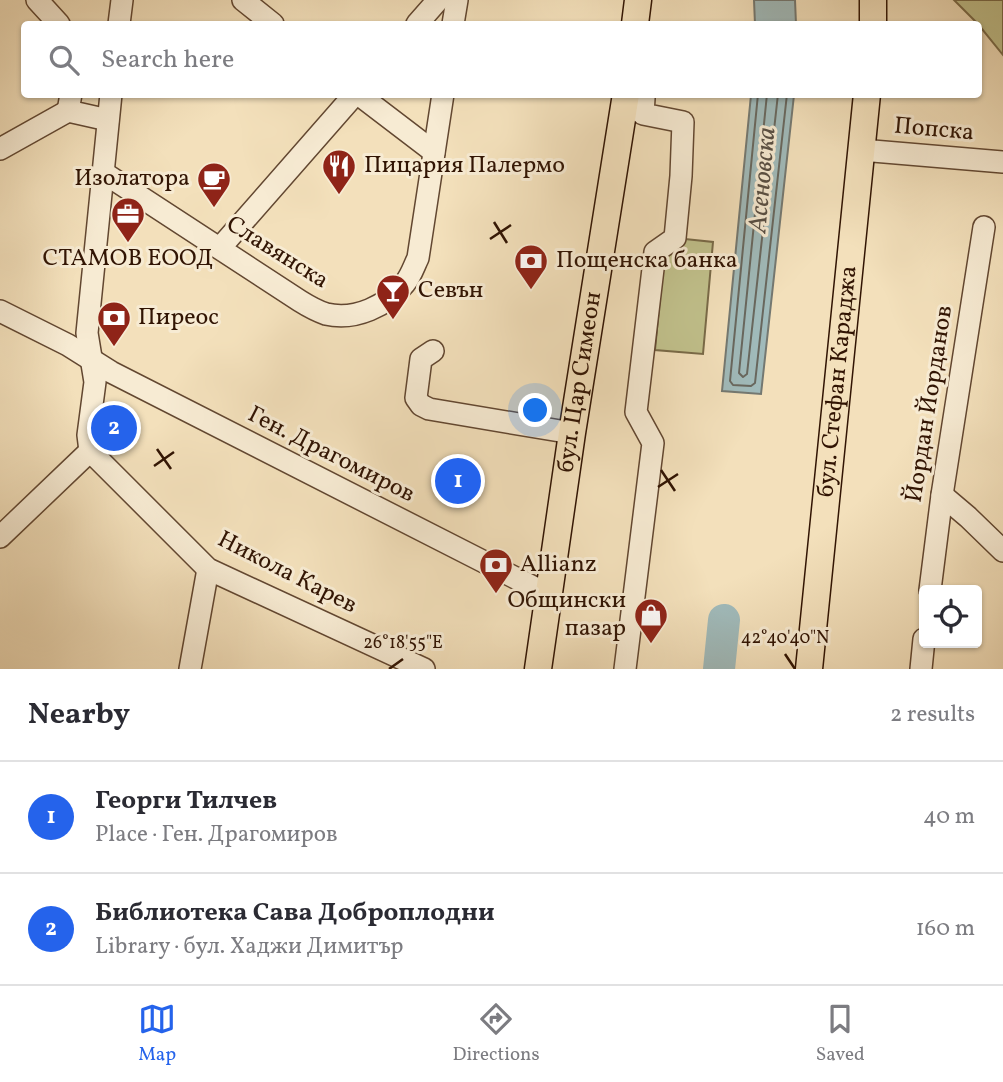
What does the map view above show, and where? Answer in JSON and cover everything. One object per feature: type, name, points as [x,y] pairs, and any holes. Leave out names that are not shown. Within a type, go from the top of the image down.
[{"type":"main road","points":[[635,21],[638,0]]},
{"type":"main road","points":[[873,0],[873,21]]},
{"type":"main road","name":"бул. Цар Симеон","points":[[538,669],[572,433],[626,98]]},
{"type":"main road","name":"бул. Стефан Караджа","points":[[808,669],[867,98]]},
{"type":"street","points":[[37,0],[56,21]]},
{"type":"street","points":[[119,21],[122,0]]},
{"type":"street","points":[[243,0],[269,21]]},
{"type":"street","points":[[419,21],[438,0]]},
{"type":"street","points":[[454,21],[457,0]]},
{"type":"street","points":[[0,537],[90,451],[88,435],[95,382],[86,333],[111,98]]},
{"type":"street","points":[[220,248],[353,98]]},
{"type":"street","points":[[362,98],[434,152]]},
{"type":"street","name":"Славянска","points":[[104,173],[300,302],[324,313],[343,316],[369,311],[388,300],[406,282],[418,258],[442,98]]},
{"type":"street","points":[[625,669],[653,443],[636,412],[655,252],[675,238],[683,122],[643,114],[644,98]]},
{"type":"street","points":[[0,149],[69,103],[108,120]]},
{"type":"street","name":"Попска","points":[[861,150],[1003,162]]},
{"type":"street","name":"Йордан Йорданов","points":[[931,585],[984,227]]},
{"type":"street","name":"Ген. Драгомиров","points":[[0,311],[68,345],[111,372],[550,595]]},
{"type":"street","points":[[433,351],[421,359],[416,398],[421,405],[429,409],[572,433]]},
{"type":"street","name":"Никола Карев","points":[[90,451],[208,569],[419,667]]},
{"type":"street","points":[[942,495],[1003,551]]},
{"type":"street","points":[[190,669],[208,569]]},
{"type":"street","points":[[921,669],[923,648]]},
{"type":"green space","points":[[954,0],[1003,0],[1003,55],[982,29],[982,21],[975,21]]},
{"type":"green space","points":[[685,239],[713,242],[703,354],[655,350],[664,255]]},
{"type":"water","points":[[754,0],[795,0],[796,21],[755,21]]},
{"type":"water","points":[[751,98],[794,98],[761,394],[722,391]]},
{"type":"waterway","name":"Асеновска","points":[[719,669],[724,620]]},
{"type":"place","name":"Пицария Палермо","points":[[339,196]]},
{"type":"place","name":"Изолатора","points":[[214,209]]},
{"type":"place","name":"СТАМОВ ЕООД","points":[[128,244]]},
{"type":"place","name":"Пощенска банка","points":[[531,291]]},
{"type":"place","name":"Севън","points":[[393,321]]},
{"type":"place","name":"Пиреос","points":[[114,348]]},
{"type":"place","name":"Библиотека Сава Доброплодни","points":[[114,428]]},
{"type":"place","name":"Георги Тилчев","points":[[458,481]]},
{"type":"place","name":"Allianz","points":[[496,595]]},
{"type":"place","name":"Общински пазар","points":[[651,645]]}]
